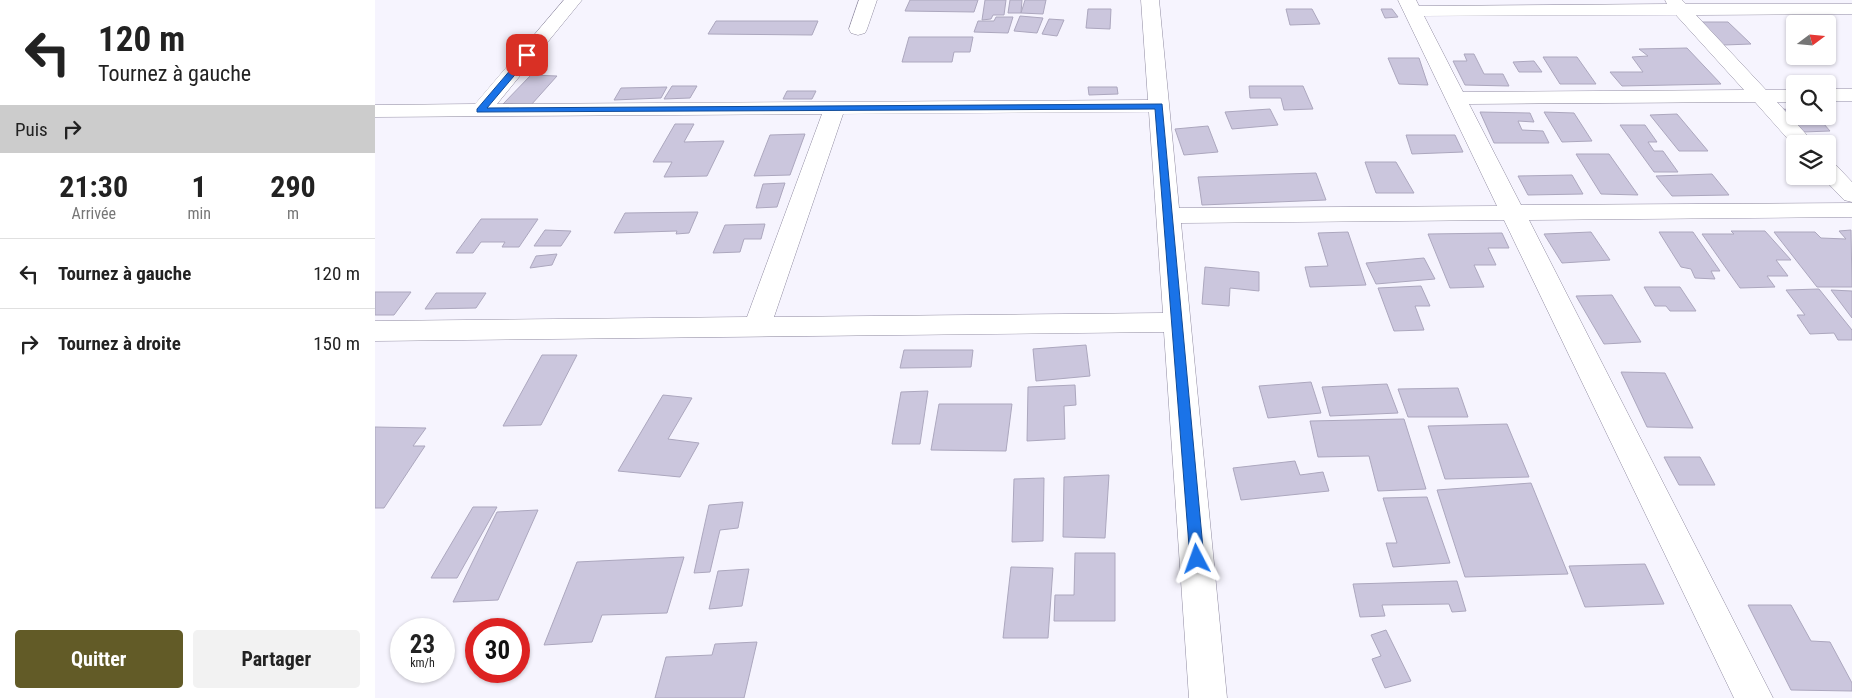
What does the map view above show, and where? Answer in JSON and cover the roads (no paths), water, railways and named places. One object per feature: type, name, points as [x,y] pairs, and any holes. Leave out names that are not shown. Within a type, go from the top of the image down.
[{"type":"street","points":[[481,110],[573,0]]},
{"type":"street","points":[[858,28],[868,0]]},
{"type":"street","points":[[1150,0],[1208,698]]},
{"type":"street","points":[[1676,5],[1796,135]]},
{"type":"street","points":[[1754,698],[1410,6],[1676,5],[1852,9]]},
{"type":"street","points":[[1836,95],[1852,95]]},
{"type":"street","points":[[1456,98],[1786,96]]},
{"type":"street","points":[[375,111],[1159,106]]},
{"type":"street","points":[[757,326],[835,108]]},
{"type":"street","points":[[1836,178],[1852,195]]},
{"type":"street","points":[[1169,216],[1852,210]]},
{"type":"street","points":[[375,331],[1178,322]]}]
